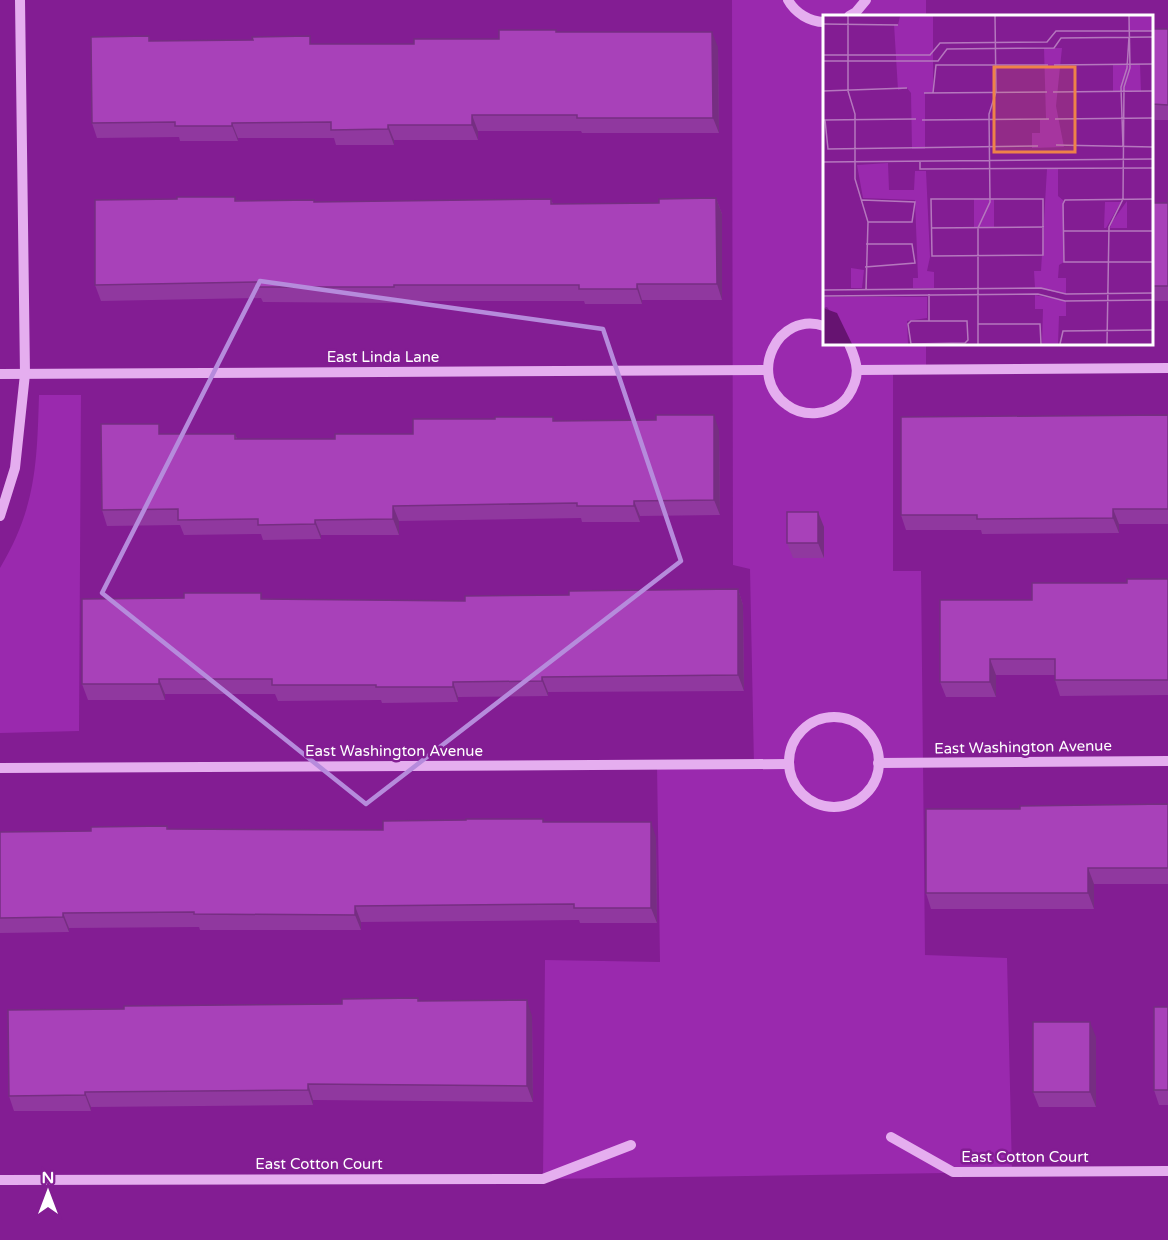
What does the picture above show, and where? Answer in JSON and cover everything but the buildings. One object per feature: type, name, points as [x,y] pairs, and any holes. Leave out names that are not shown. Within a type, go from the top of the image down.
[{"type":"street","points":[[0,516],[15,468],[25,374],[20,0]]},
{"type":"street","points":[[788,0],[791,6],[803,16],[823,22]]},
{"type":"street","points":[[851,15],[866,0]]},
{"type":"street","points":[[823,326],[803,325],[787,332],[774,345],[767,370],[771,387],[779,399],[795,410],[808,414],[824,412],[836,407],[845,400],[853,388],[857,370],[857,361],[849,345]]},
{"type":"street","points":[[857,370],[1168,369]]},
{"type":"street","name":"East Linda Lane","points":[[0,374],[767,370]]},
{"type":"street","points":[[840,717],[856,722],[870,734],[877,749],[879,769],[874,784],[864,796],[852,804],[838,807],[820,805],[807,799],[794,785],[788,764],[792,742],[805,726],[822,718],[840,717]]},
{"type":"street","name":"East Washington Avenue","points":[[878,763],[1168,761]]},
{"type":"street","name":"East Washington Avenue","points":[[0,768],[788,764]]},
{"type":"street","name":"East Cotton Court","points":[[891,1137],[953,1172],[1168,1171]]},
{"type":"street","name":"East Cotton Court","points":[[0,1180],[543,1179],[631,1145]]},
{"type":"highlighted area","points":[[260,281],[603,329],[681,561],[366,804],[102,593]]},
{"type":"shaded area","points":[[732,0],[926,0],[926,15],[823,15],[823,345],[926,345],[926,370],[893,371],[893,571],[921,571],[925,955],[1007,958],[1012,1172],[543,1179],[545,960],[660,962],[657,765],[754,765],[750,569],[733,565]]},
{"type":"shaded area","points":[[39,395],[81,395],[79,731],[0,733],[0,568],[12,546],[28,505],[35,464]]}]
